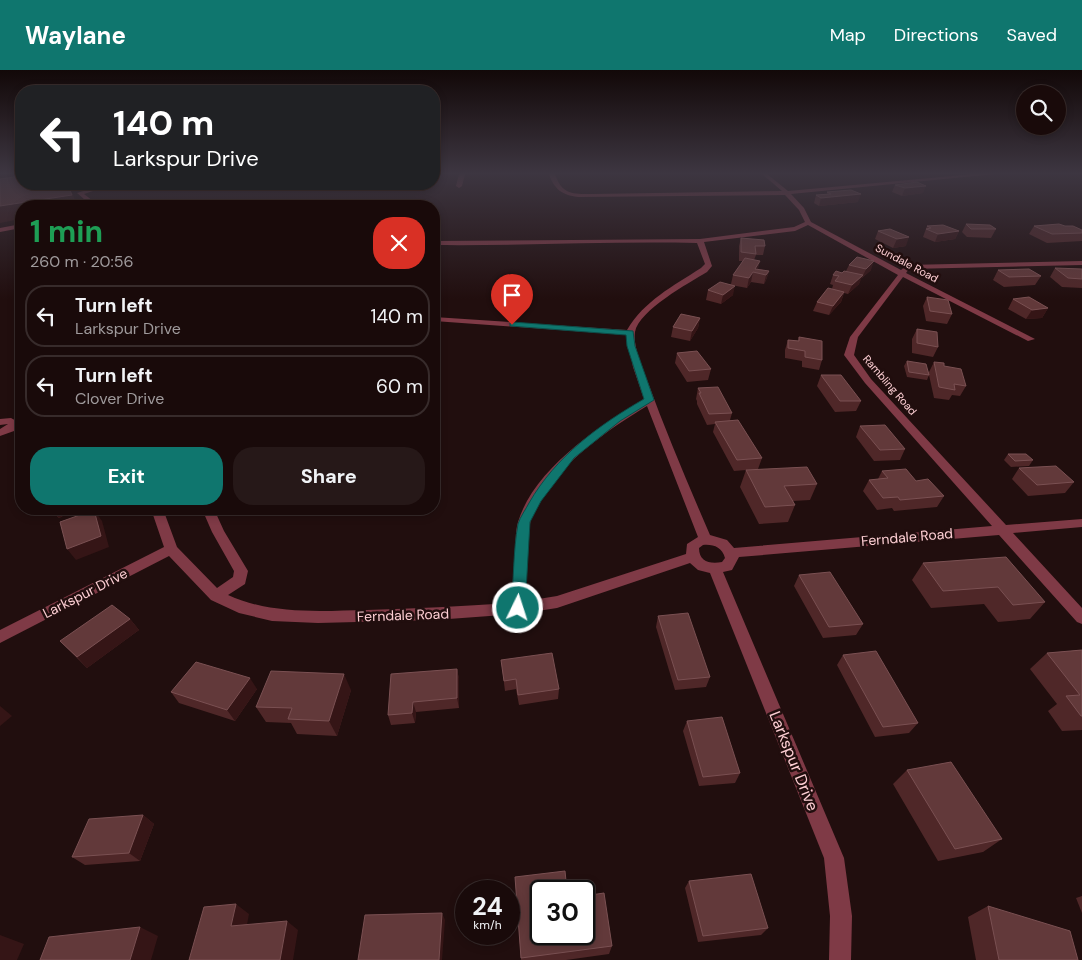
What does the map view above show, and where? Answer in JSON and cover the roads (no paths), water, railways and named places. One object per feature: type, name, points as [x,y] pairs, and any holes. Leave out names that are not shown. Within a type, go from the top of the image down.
[{"type":"street","points":[[440,243],[700,241],[795,229],[808,223],[806,216]]},
{"type":"street","name":"Sundale Road","points":[[808,223],[902,274],[1031,339]]},
{"type":"street","points":[[0,230],[15,227]]},
{"type":"street","points":[[700,241],[709,264],[704,270],[655,302],[641,314],[630,333],[631,346],[649,400],[705,539]]},
{"type":"street","points":[[902,274],[907,267],[1082,263]]},
{"type":"street","name":"Rambling Road","points":[[902,274],[854,337],[849,355],[868,381],[1082,618]]},
{"type":"street","points":[[440,319],[630,333]]},
{"type":"street","points":[[518,608],[524,522],[536,500],[570,456],[616,419],[649,400]]},
{"type":"street","name":"Ferndale Road","points":[[159,515],[171,549],[216,596],[244,609],[272,615],[318,617],[435,614],[518,608],[565,600],[693,557]]},
{"type":"street","points":[[211,515],[241,571],[240,580],[216,596]]},
{"type":"street","name":"Ferndale Road","points":[[731,553],[1001,528],[1082,523]]},
{"type":"street","points":[[705,539],[724,544],[731,553],[731,562],[722,568],[715,569],[702,566],[693,557],[692,547],[695,543],[705,539]]},
{"type":"street","name":"Larkspur Drive","points":[[0,637],[171,549]]},
{"type":"street","name":"Larkspur Drive","points":[[715,569],[834,858],[841,916],[840,960]]}]
